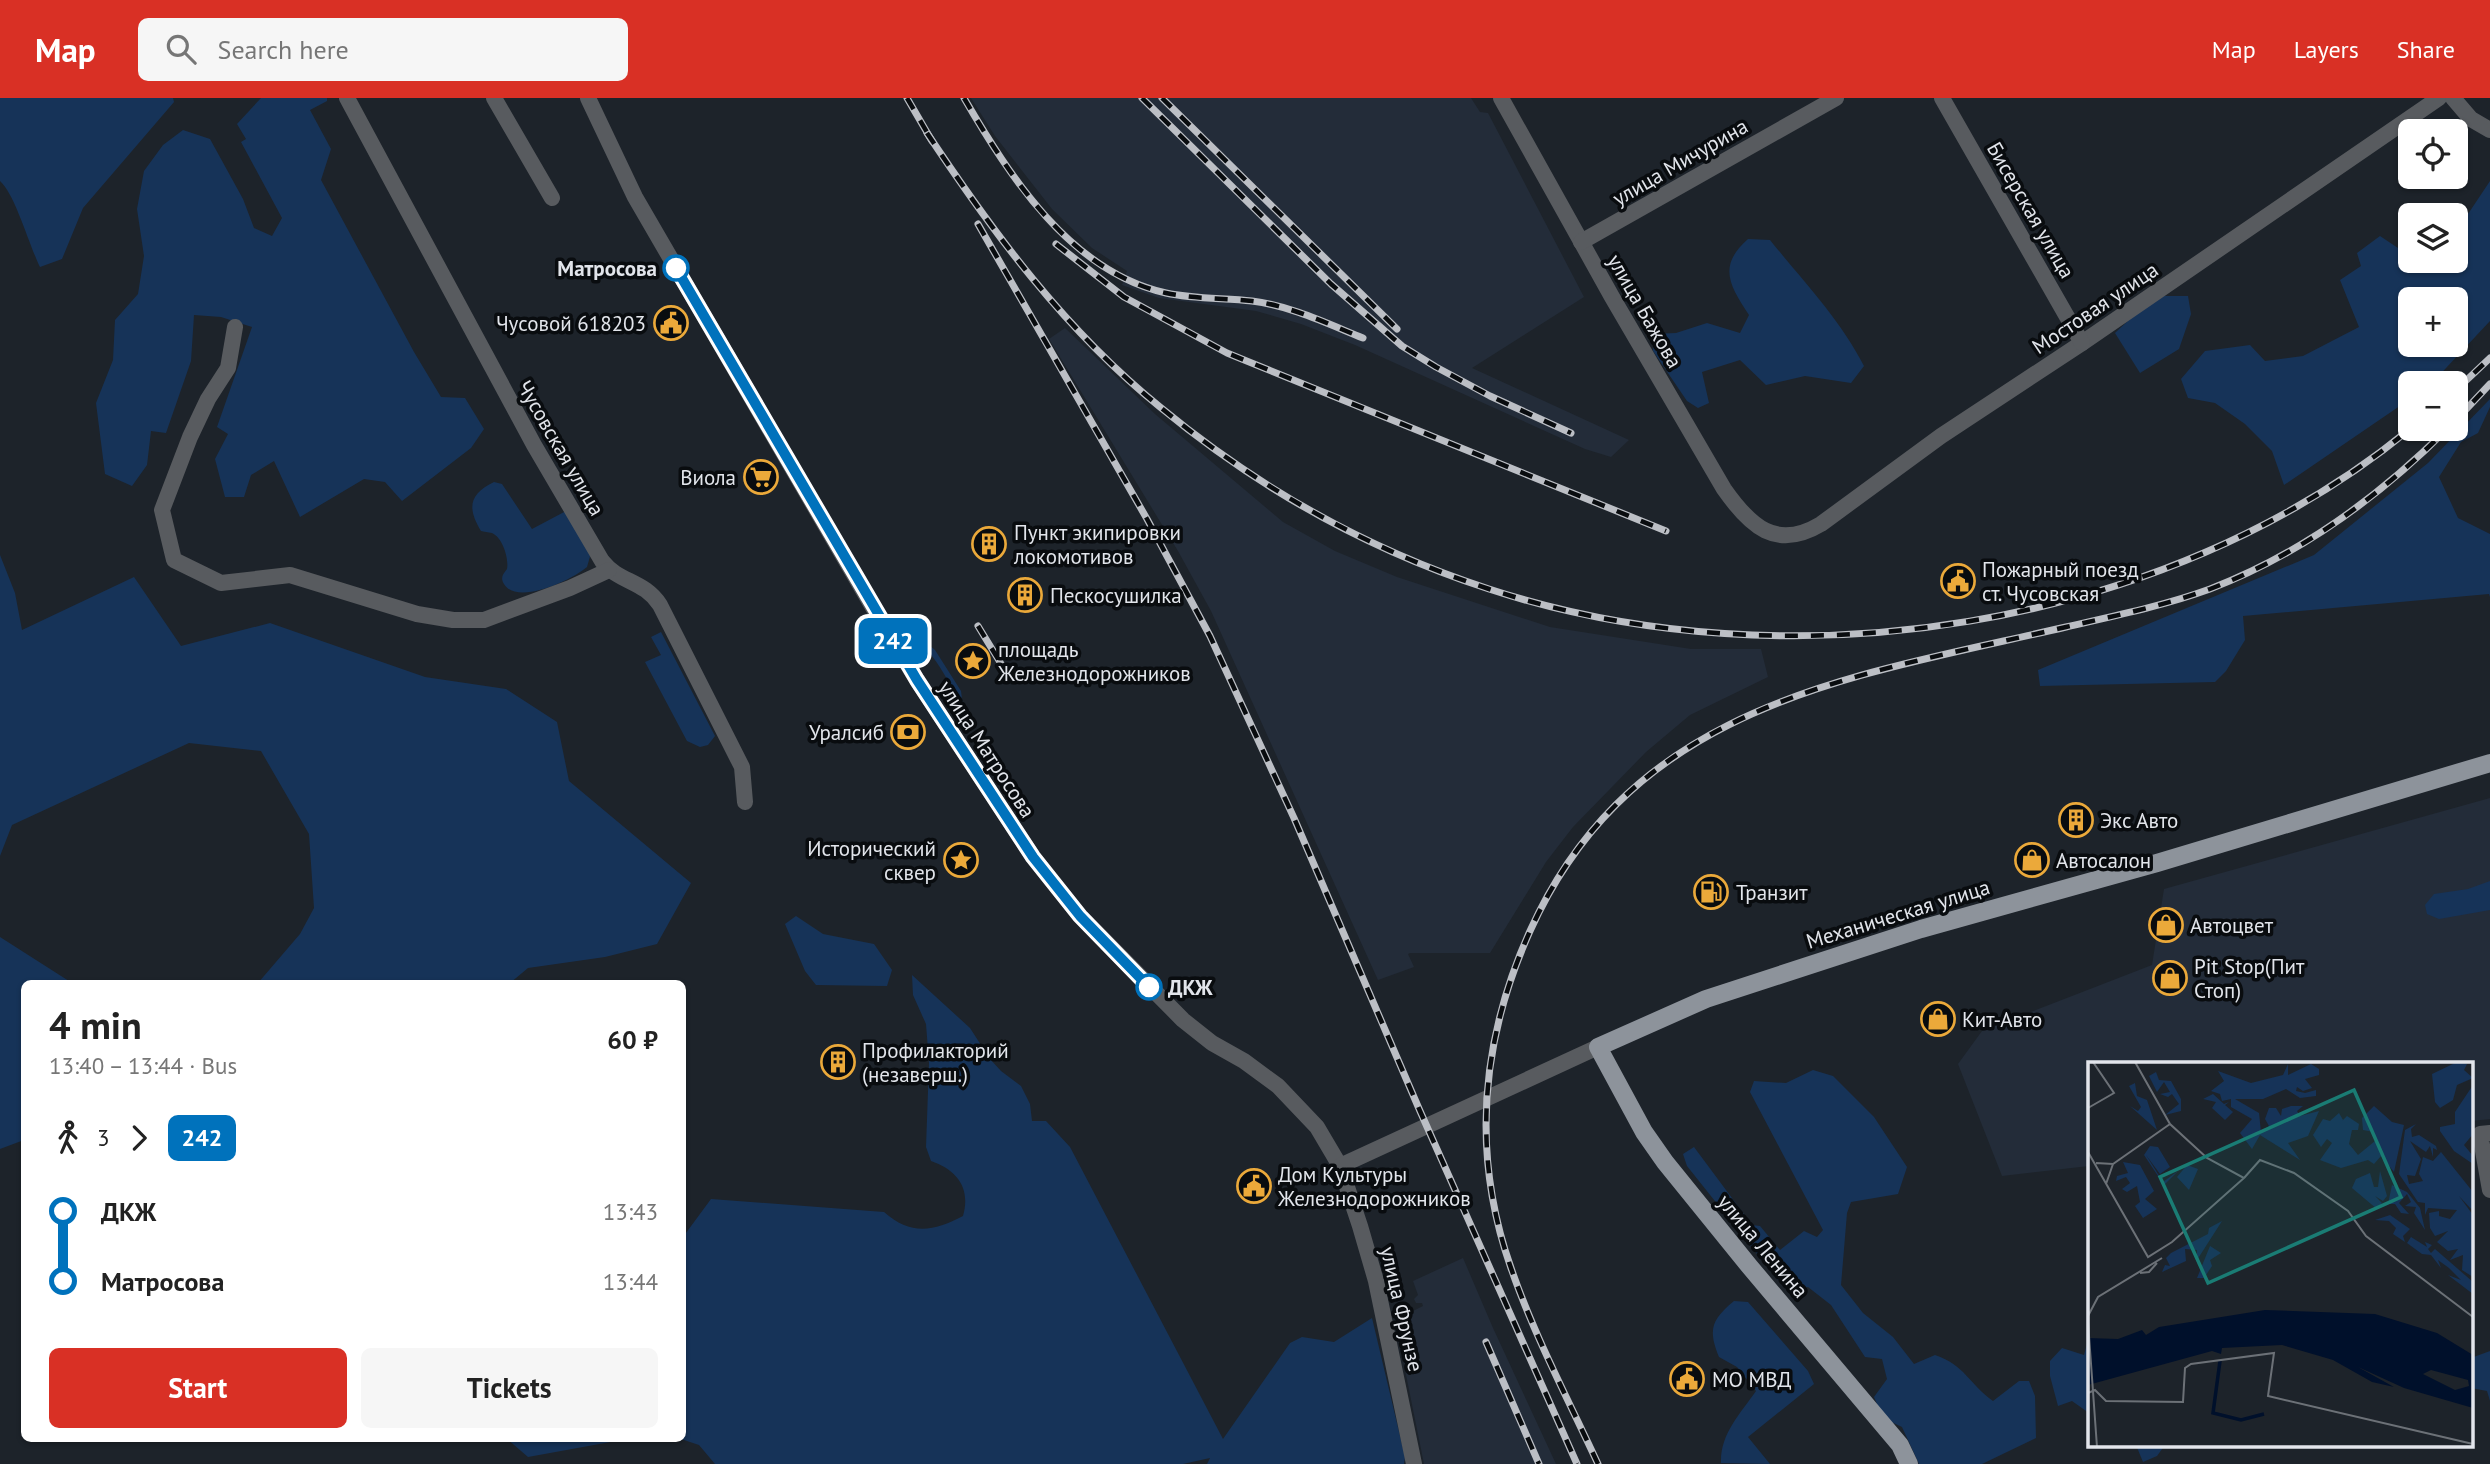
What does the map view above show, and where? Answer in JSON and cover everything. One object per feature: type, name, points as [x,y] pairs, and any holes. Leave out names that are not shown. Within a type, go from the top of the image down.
[{"type":"main road","name":"Механическая улица","points":[[1598,1047],[1706,999],[1922,929],[2157,863],[2490,763]]},
{"type":"main road","name":"улица Ленина","points":[[1598,1047],[1644,1132],[1665,1162],[1900,1445],[1909,1464]]},
{"type":"street","name":"Чусовская улица","points":[[348,98],[534,445],[609,570]]},
{"type":"street","points":[[494,98],[552,198]]},
{"type":"street","name":"улица Матросова","points":[[588,98],[635,197],[878,616],[1033,857],[1080,916],[1166,1004],[1197,1032],[1260,1072],[1293,1100],[1317,1127],[1340,1166]]},
{"type":"street","name":"улица Бажова","points":[[1501,98],[1724,489],[1744,516],[1755,526],[1769,532]]},
{"type":"street","name":"улица Мичурина","points":[[1581,242],[1836,98]]},
{"type":"street","name":"Бисерская улица","points":[[1942,98],[2082,343]]},
{"type":"street","name":"Мостовая улица","points":[[1769,532],[1791,536],[1816,527],[1941,436],[2440,98]]},
{"type":"street","points":[[2453,98],[2471,119],[2490,130]]},
{"type":"street","points":[[235,327],[228,368],[208,399],[190,436],[162,510],[174,560],[220,583],[290,575],[417,614],[469,621],[504,614],[609,570],[646,588],[660,605],[742,767],[745,802]]},
{"type":"street","name":"Механическая улица","points":[[1340,1166],[1598,1047]]},
{"type":"street","points":[[2485,1133],[2490,1190]]},
{"type":"street","name":"улица Фрунзе","points":[[1340,1166],[1376,1281],[1414,1464]]},
{"type":"shaded area","points":[[0,98],[173,98],[174,102],[83,208],[62,259],[40,267],[16,208],[0,181]]},
{"type":"shaded area","points":[[261,98],[327,98],[327,101],[310,110],[331,149],[321,180],[441,397],[465,398],[484,429],[471,448],[402,501],[385,482],[364,479],[300,517],[274,461],[251,475],[244,497],[225,497],[215,459],[228,434],[217,427],[252,327],[221,317],[194,315],[191,361],[166,433],[151,431],[147,465],[132,486],[105,474],[96,403],[113,360],[115,320],[138,294],[144,256],[137,209],[144,171],[163,145],[183,130],[210,139],[243,199],[254,228],[272,236],[282,218],[241,142],[246,139],[237,124]]},
{"type":"shaded area","points":[[971,98],[1471,98],[1480,112],[1488,113],[1584,297],[1472,368],[1629,440],[1611,457],[1585,449],[1355,345],[1301,324],[1256,311],[1159,298],[1122,285],[1127,271],[1092,248],[1052,209],[995,136]]},
{"type":"shaded area","points":[[2490,181],[2490,321],[2468,345],[2468,287],[2398,287],[2398,357],[2456,357],[2443,371],[2398,371],[2398,407],[2284,485],[2272,451],[2245,424],[2215,403],[2188,398],[2181,379],[2205,351],[2250,345],[2265,361],[2303,356],[2359,327],[2340,280],[2361,266],[2357,253],[2380,236],[2398,248],[2398,273],[2468,273],[2468,214]]},
{"type":"shaded area","points":[[1748,239],[1770,240],[1832,316],[1864,366],[1851,383],[1805,376],[1766,385],[1740,360],[1702,372],[1709,403],[1698,408],[1687,401],[1653,351],[1653,334],[1676,333],[1707,323],[1740,333],[1749,315],[1732,285],[1730,267],[1732,258]]},
{"type":"shaded area","points":[[2164,296],[2188,296],[2191,314],[2179,349],[2140,373],[2115,333],[2131,318]]},
{"type":"shaded area","points":[[1065,328],[1155,414],[1283,522],[1335,551],[1397,577],[1550,627],[1691,649],[1761,649],[1768,677],[1690,715],[1646,752],[1573,827],[1546,862],[1490,953],[1410,953],[1408,954],[1414,967],[1378,980],[1211,611],[1178,551],[1049,339]]},
{"type":"shaded area","points":[[2490,399],[2490,407],[2478,433],[2468,438],[2468,422]]},
{"type":"shaded area","points":[[2449,441],[2463,441],[2439,477],[2458,518],[2490,534],[2490,597],[2489,594],[2243,616],[2245,640],[2226,671],[2215,682],[2040,686],[2038,670],[2314,555],[2428,463]]},
{"type":"shaded area","points":[[494,482],[502,484],[532,529],[566,511],[591,553],[587,567],[558,584],[532,592],[511,590],[504,584],[502,580],[507,565],[502,544],[492,533],[481,531],[472,509],[479,491]]},
{"type":"shaded area","points":[[0,555],[15,593],[22,630],[134,577],[181,646],[270,623],[425,677],[506,689],[557,722],[569,781],[691,883],[657,944],[605,957],[528,968],[514,980],[261,980],[300,934],[314,908],[309,834],[261,751],[189,743],[12,825],[0,856]]},
{"type":"shaded area","points":[[909,629],[935,650],[961,691],[965,723],[943,673]]},
{"type":"shaded area","points":[[661,632],[715,736],[708,745],[700,747],[687,741],[645,662],[661,655],[651,637]]},
{"type":"shaded area","points":[[2490,798],[2490,1119],[2472,1121],[2472,1062],[2088,1062],[2088,1166],[2002,1176],[1958,1064],[1982,1031],[2152,965],[2164,889]]},
{"type":"shaded area","points":[[2490,881],[2490,910],[2439,919],[2427,914],[2425,905],[2434,894],[2468,889]]},
{"type":"shaded area","points":[[796,916],[823,934],[874,944],[892,970],[887,986],[816,985],[805,971],[785,924]]},
{"type":"shaded area","points":[[0,937],[67,980],[21,980],[21,1141],[0,1149]]},
{"type":"shaded area","points":[[912,975],[970,1028],[990,1059],[1021,1086],[1030,1104],[1032,1121],[1046,1121],[1070,1147],[1223,1439],[1290,1343],[1302,1337],[1334,1342],[1372,1318],[1405,1457],[1404,1464],[1207,1464],[1210,1458],[1183,1464],[715,1464],[699,1445],[686,1441],[686,1233],[711,1199],[884,1212],[903,1225],[922,1229],[942,1225],[963,1216],[965,1197],[960,1181],[948,1169],[931,1161],[926,1147],[929,1063],[926,1024],[913,995]]},
{"type":"shaded area","points":[[1813,1070],[1833,1076],[1874,1117],[1907,1167],[1898,1194],[1851,1202],[1847,1213],[1841,1285],[1863,1313],[1893,1337],[1914,1364],[1935,1355],[1945,1359],[1960,1369],[1993,1401],[2019,1381],[2029,1381],[2035,1396],[2036,1438],[1982,1464],[1919,1464],[1902,1427],[1883,1418],[1874,1397],[1887,1379],[1882,1359],[1865,1357],[1831,1305],[1808,1287],[1792,1291],[1777,1279],[1687,1166],[1683,1154],[1694,1147],[1752,1225],[1760,1226],[1780,1250],[1804,1231],[1817,1237],[1823,1230],[1750,1092],[1754,1081],[1786,1083]]},
{"type":"shaded area","points":[[1463,1258],[1556,1464],[1424,1464],[1395,1320],[1423,1306],[1414,1299],[1418,1295],[1413,1281]]},
{"type":"shaded area","points":[[1734,1301],[1748,1302],[1808,1371],[1814,1384],[1748,1437],[1770,1464],[1721,1463],[1727,1434],[1756,1391],[1737,1367],[1719,1357],[1713,1340],[1716,1320]]},
{"type":"shaded area","points":[[2088,1341],[2088,1412],[2072,1401],[2058,1406],[2050,1376],[2050,1361],[2062,1348],[2084,1355]]},
{"type":"shaded area","points":[[2490,1351],[2490,1401],[2487,1391],[2472,1388],[2472,1358]]},
{"type":"shaded area","points":[[510,1442],[610,1442],[528,1457]]},
{"type":"shaded area","points":[[2136,1446],[2164,1446],[2157,1456],[2143,1462]]},
{"type":"railway","points":[[907,98],[932,141]]},
{"type":"railway","points":[[964,98],[1023,189],[1072,243],[1101,265],[1132,282],[1166,293],[1266,303],[1363,338]]},
{"type":"railway","points":[[1142,98],[1331,284],[1402,346],[1490,396],[1571,433]]},
{"type":"railway","points":[[1162,98],[1397,329]]},
{"type":"railway","points":[[927,133],[978,208],[1062,313],[1125,377],[1235,464],[1316,513],[1401,555],[1489,589],[1604,619],[1725,634],[1847,634],[1970,621],[2090,594],[2205,553],[2312,498],[2398,437]]},
{"type":"railway","points":[[978,224],[1147,519],[1210,636],[1294,818],[1420,1111],[1577,1464]]},
{"type":"railway","points":[[1056,244],[1124,297],[1227,353],[1666,531]]},
{"type":"railway","points":[[2468,379],[2490,358]]},
{"type":"railway","points":[[2468,407],[2490,384]]},
{"type":"railway","points":[[1598,1464],[1541,1342],[1511,1268],[1498,1225],[1490,1183],[1487,1140],[1487,1098],[1492,1055],[1513,972],[1530,931],[1574,855],[1627,794],[1688,748],[1756,712],[1829,685],[1906,664],[2138,610],[2210,589],[2244,575],[2307,541],[2366,500],[2435,441]]},
{"type":"railway","points":[[978,626],[1006,672]]},
{"type":"railway","points":[[1486,1342],[1539,1464]]},
{"type":"bus line","name":"242","points":[[676,268],[867,598],[917,680],[1033,857],[1080,916],[1149,987]]},
{"type":"place","name":"Матросова","points":[[676,268]]},
{"type":"place","name":"Чусовой 618203","points":[[671,323]]},
{"type":"place","name":"Виола","points":[[761,477]]},
{"type":"place","name":"Пункт экипировки локомотивов","points":[[989,544]]},
{"type":"place","name":"Пожарный поезд ст. Чусовская","points":[[1958,581]]},
{"type":"place","name":"Пескосушилка","points":[[1025,595]]},
{"type":"place","name":"площадь Железнодорожников","points":[[973,661]]},
{"type":"place","name":"Уралсиб","points":[[908,732]]},
{"type":"place","name":"Экс Авто","points":[[2076,820]]},
{"type":"place","name":"Исторический сквер","points":[[961,860]]},
{"type":"place","name":"Автосалон","points":[[2032,860]]},
{"type":"place","name":"Транзит","points":[[1711,892]]},
{"type":"place","name":"Автоцвет","points":[[2166,925]]},
{"type":"place","name":"Pit Stop(Пит Стоп)","points":[[2170,978]]},
{"type":"place","name":"ДКЖ","points":[[1149,987]]},
{"type":"place","name":"Кит-Авто","points":[[1938,1019]]},
{"type":"place","name":"Профилакторий (незаверш.)","points":[[838,1062]]},
{"type":"place","name":"Дом Культуры Железнодорожников","points":[[1254,1186]]},
{"type":"place","name":"МО МВД","points":[[1687,1379]]}]
